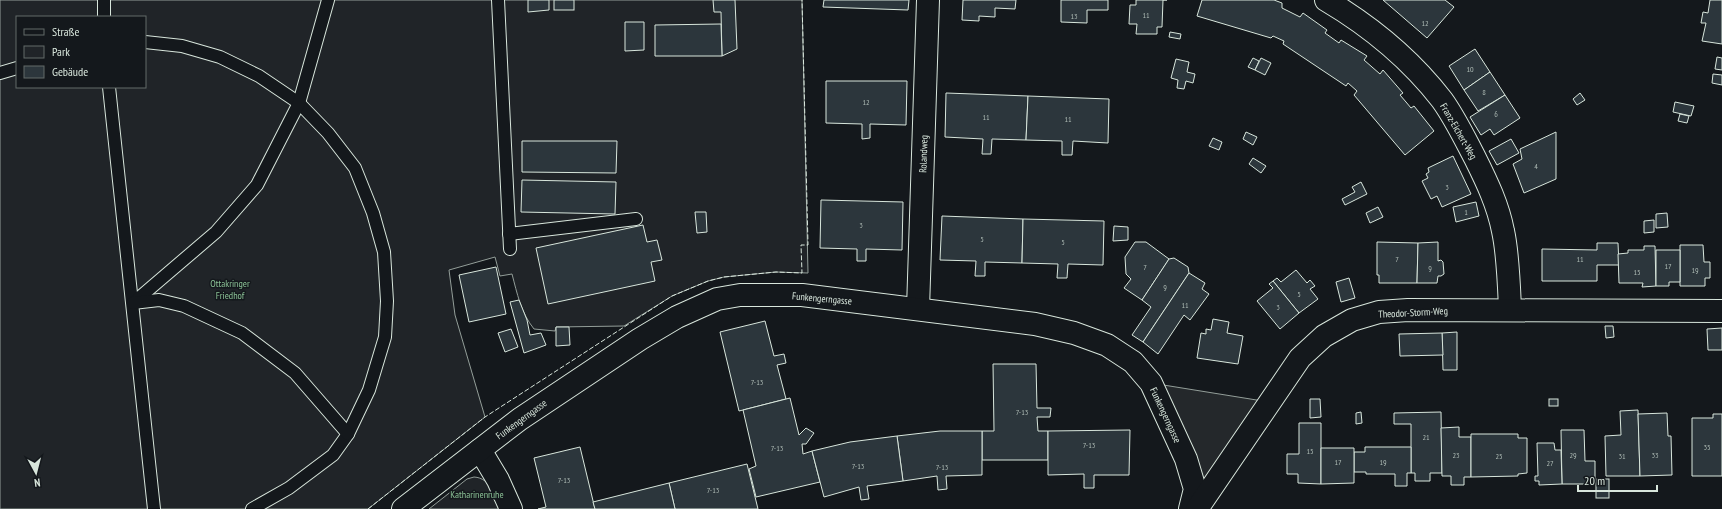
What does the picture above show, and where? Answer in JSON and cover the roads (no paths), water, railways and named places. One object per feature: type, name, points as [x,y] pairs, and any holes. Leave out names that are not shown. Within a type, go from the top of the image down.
[{"type":"street","name":"Rolandweg","points":[[918,309],[928,0]]},
{"type":"street","name":"Franz-Eichert-Weg","points":[[1326,0],[1348,13],[1381,38],[1413,67],[1442,101],[1466,139],[1497,205],[1502,226],[1510,309]]},
{"type":"street","name":"Funkengerngasse","points":[[403,509],[520,419],[640,339],[677,317],[717,299],[740,295],[802,295],[1035,324],[1074,333],[1107,345],[1133,362],[1152,383],[1186,459],[1194,489],[1190,509]]},
{"type":"street","name":"Theodor-Storm-Weg","points":[[1197,509],[1300,358],[1324,336],[1352,320],[1379,312],[1408,310],[1510,309],[1722,311]]},
{"type":"street","points":[[480,450],[498,480],[511,509]]},
{"type":"lane","points":[[104,0],[104,16]]},
{"type":"lane","points":[[133,303],[216,232],[256,186],[299,103],[328,0]]},
{"type":"lane","points":[[498,0],[510,249]]},
{"type":"lane","points":[[146,42],[182,46],[220,56],[259,76],[299,103],[328,133],[355,168],[373,213],[384,252],[387,301],[385,337],[369,390],[348,434],[333,455],[289,488],[252,509]]},
{"type":"lane","points":[[0,73],[16,68]]},
{"type":"lane","points":[[110,88],[154,509]]},
{"type":"lane","points":[[509,234],[636,219]]},
{"type":"lane","points":[[133,303],[159,300],[184,306],[242,333],[296,373],[348,434]]},
{"type":"park label","name":"Ottakringer Friedhof","points":[[230,288]]},
{"type":"park label","name":"Katharinenruhe","points":[[477,494]]}]
